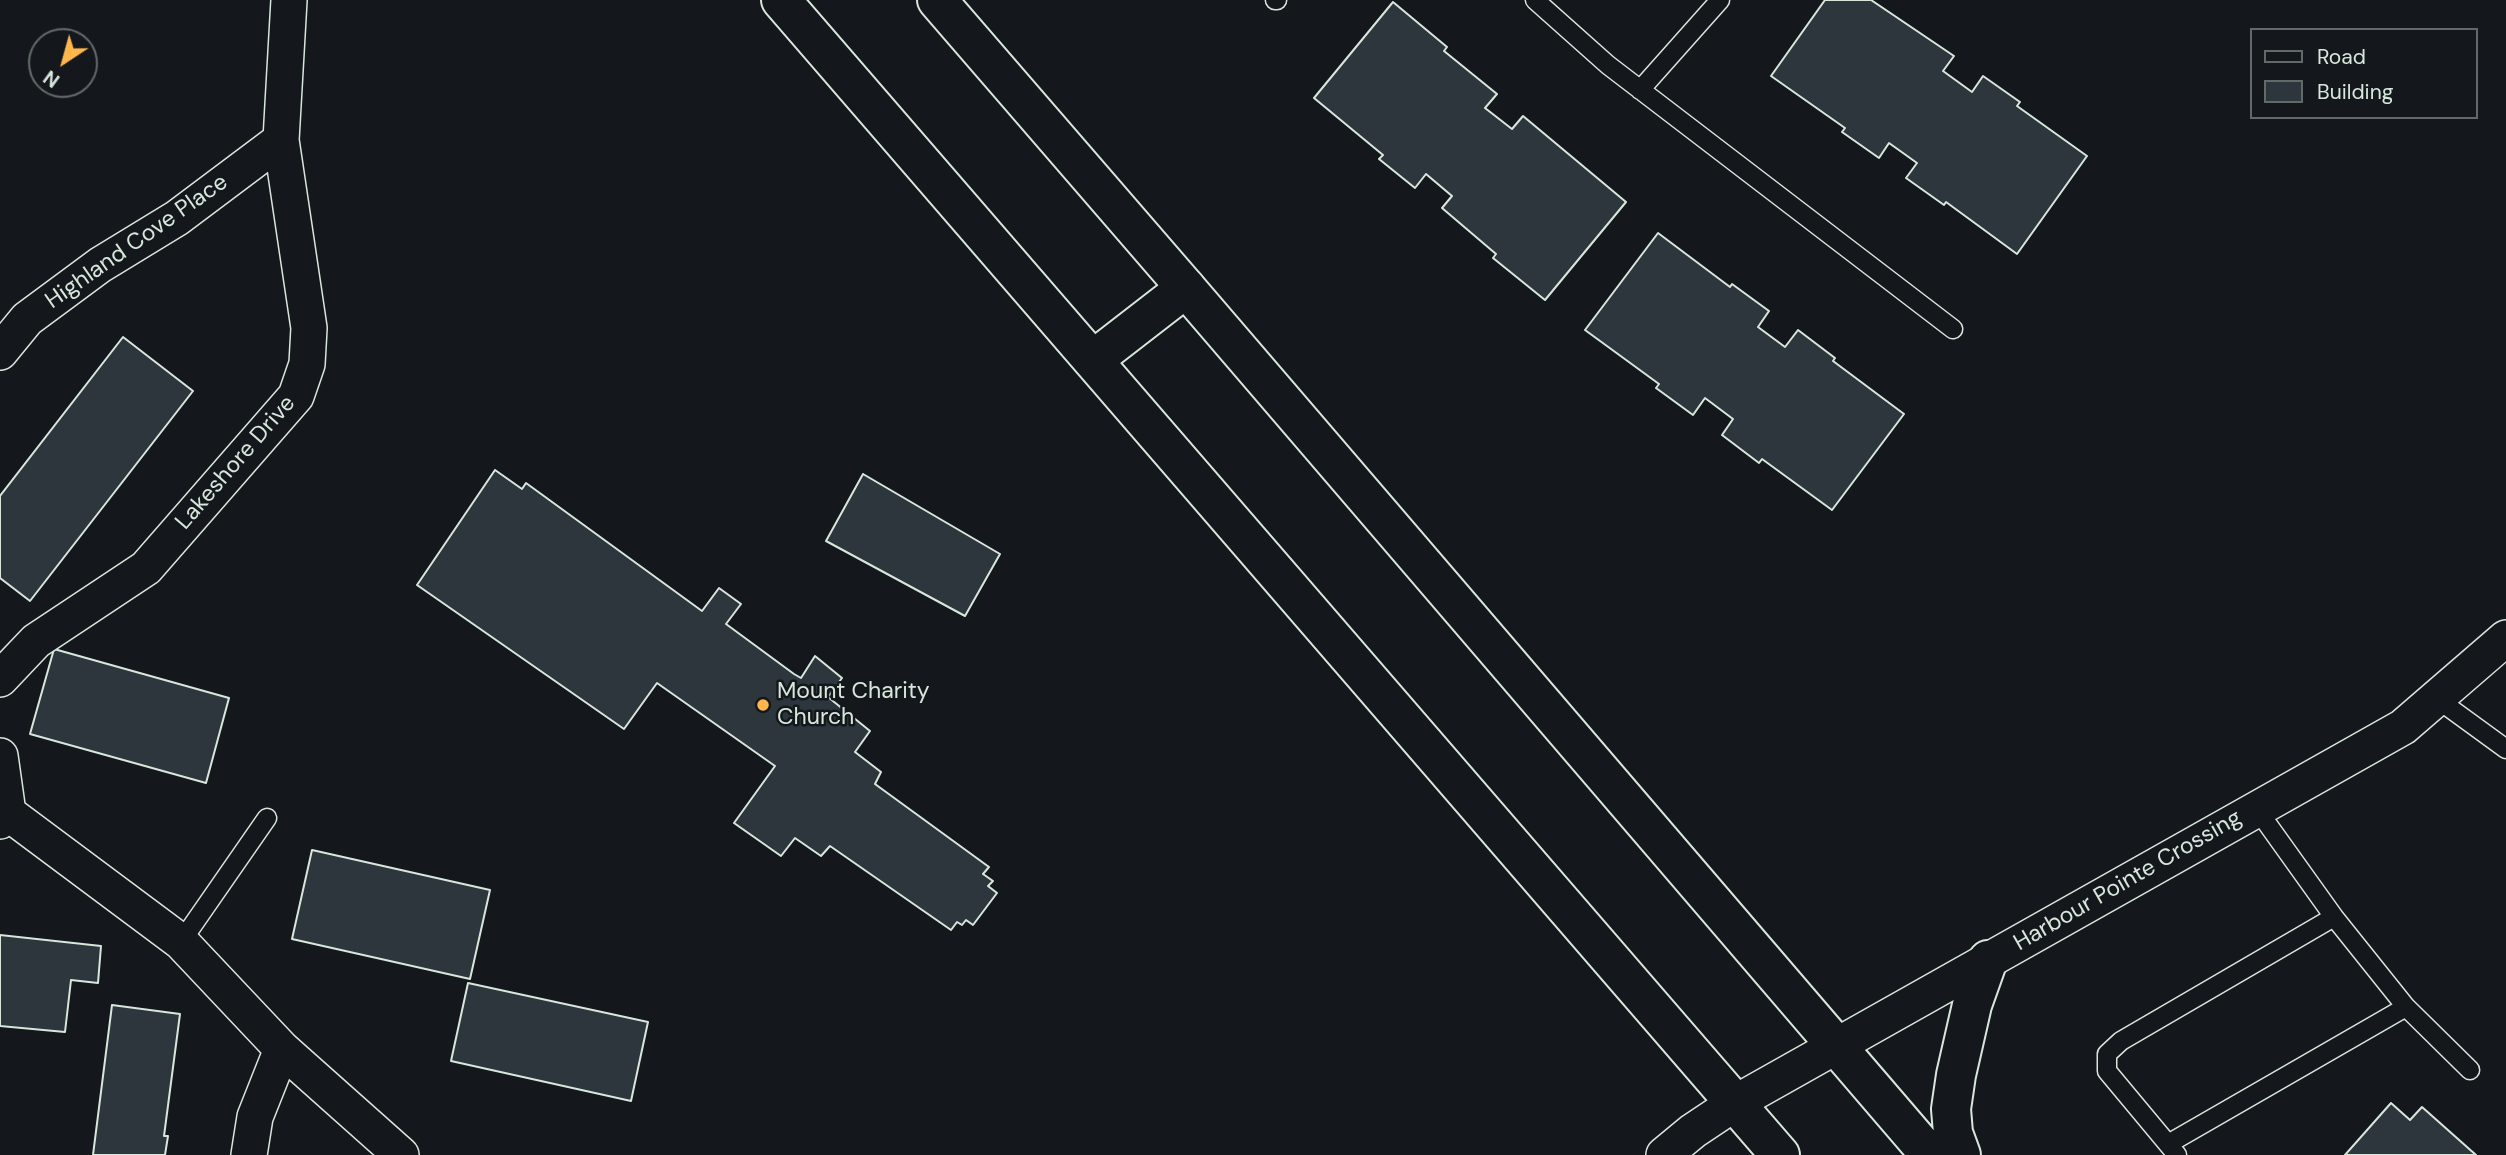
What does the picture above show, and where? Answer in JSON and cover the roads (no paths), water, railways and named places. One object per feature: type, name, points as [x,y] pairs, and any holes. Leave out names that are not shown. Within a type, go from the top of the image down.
[{"type":"main road","points":[[781,0],[1780,1155]]},
{"type":"main road","points":[[937,0],[1930,1155]]},
{"type":"main road","points":[[1093,360],[1186,288]]},
{"type":"main road","points":[[1961,1155],[1953,1133],[1951,1109],[1972,1005],[1988,960]]},
{"type":"street","name":"Lakeshore Drive","points":[[0,679],[36,641],[146,568],[296,396],[307,364],[309,328],[282,140],[289,0]]},
{"type":"street","name":"Highland Cove Place","points":[[0,352],[27,319],[100,265],[177,218],[282,140]]},
{"type":"street","name":"Harbour Pointe Crossing","points":[[1664,1155],[1693,1131],[1735,1103],[2403,727],[2506,638]]},
{"type":"street","points":[[0,756],[4,817],[181,942],[282,1049],[401,1155]]},
{"type":"street","points":[[249,1155],[255,1117],[282,1049]]},
{"type":"lane","points":[[1535,0],[1608,65],[1953,329]]},
{"type":"lane","points":[[1640,89],[1720,0]]},
{"type":"lane","points":[[2436,698],[2506,749]]},
{"type":"lane","points":[[2256,808],[2334,917],[2406,1007],[2470,1070]]},
{"type":"lane","points":[[181,942],[267,818]]},
{"type":"lane","points":[[2334,917],[2121,1041],[2107,1054],[2107,1071],[2172,1149],[2406,1007]]},
{"type":"place","name":"Mount Charity Church","points":[[763,705]]}]
